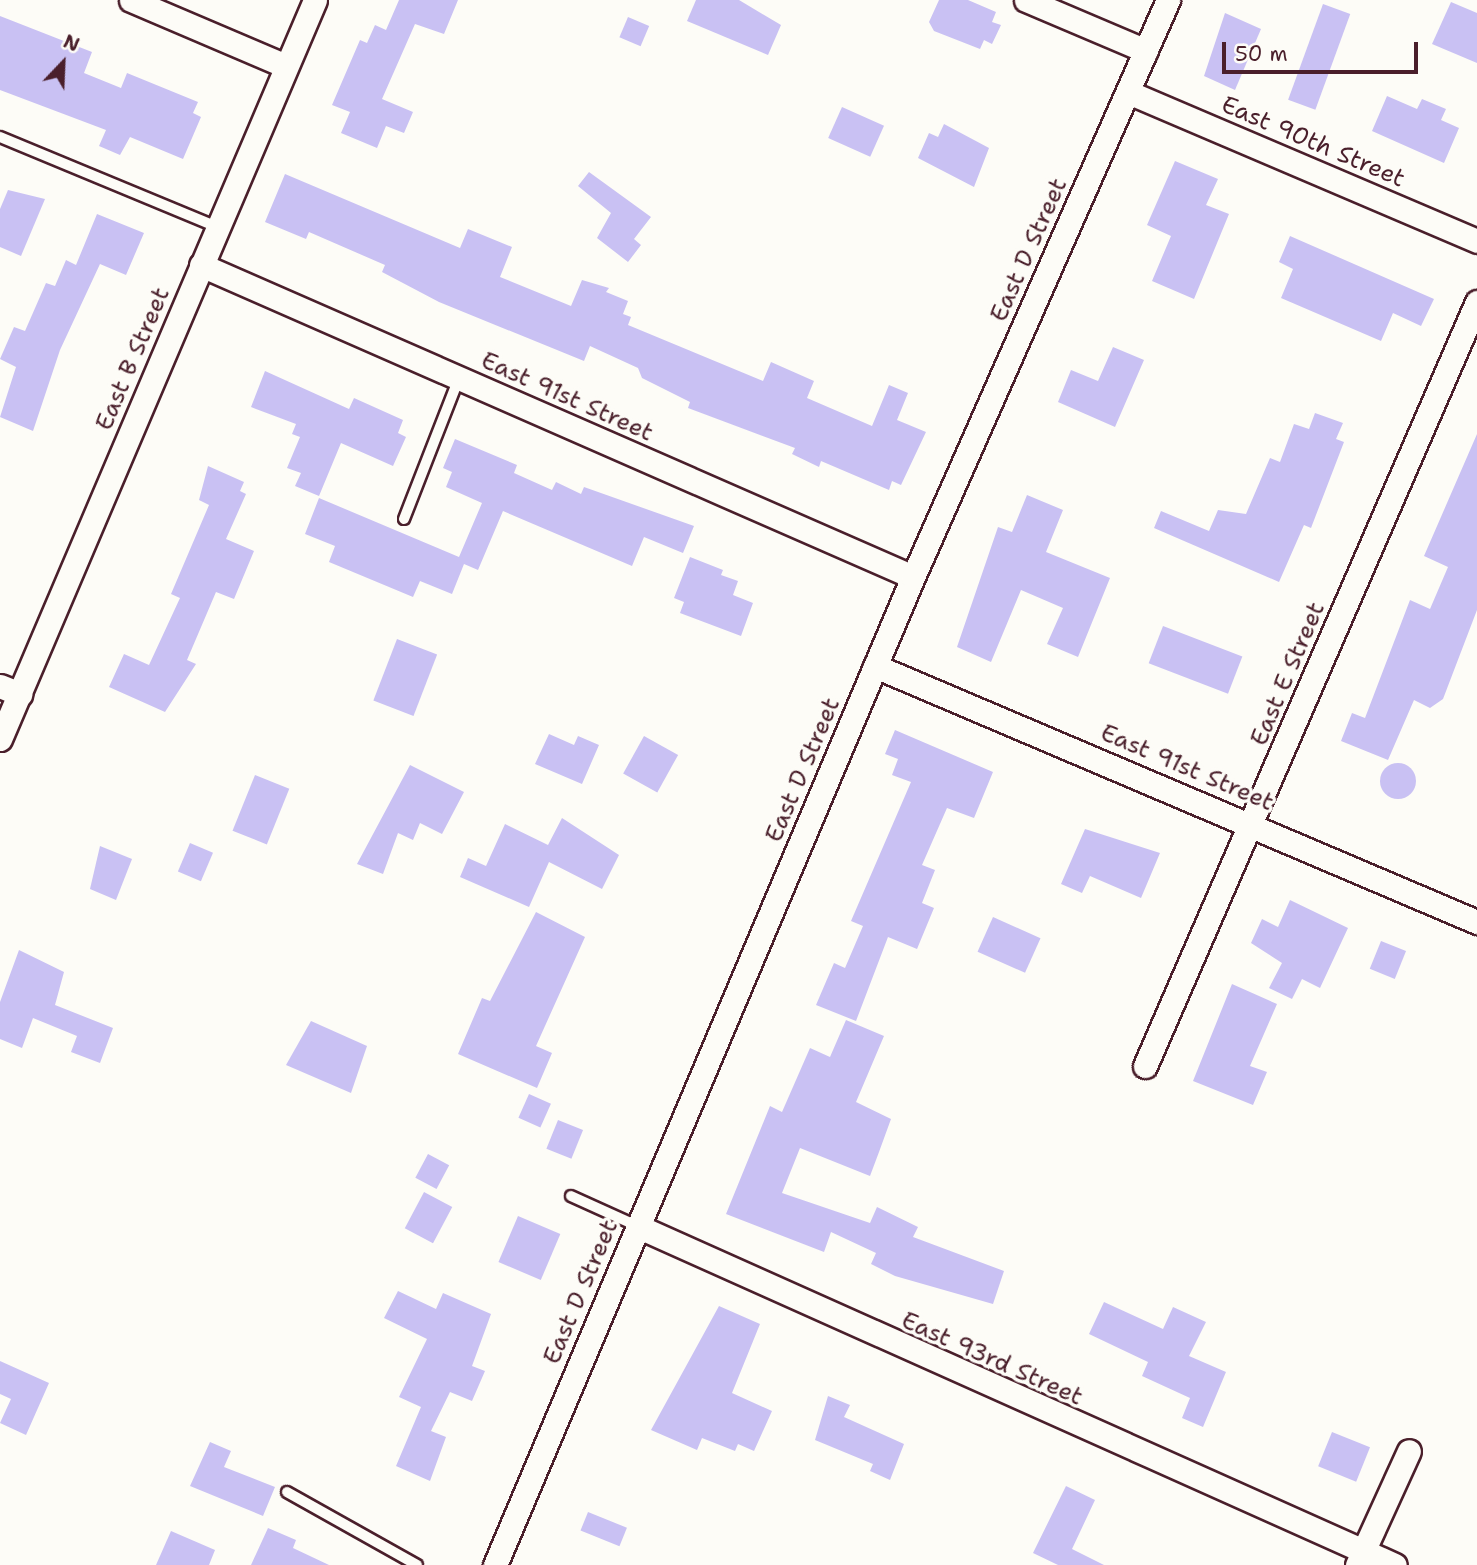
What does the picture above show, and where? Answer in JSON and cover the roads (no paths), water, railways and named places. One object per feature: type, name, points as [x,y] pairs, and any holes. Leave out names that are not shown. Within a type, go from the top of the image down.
[{"type":"street","points":[[131,0],[286,66]]},
{"type":"street","name":"East B Street","points":[[0,739],[10,690],[201,265],[315,0]]},
{"type":"street","points":[[1026,0],[1146,51]]},
{"type":"street","name":"East D Street","points":[[495,1565],[913,577],[1168,0]]},
{"type":"street","name":"East 90th Street","points":[[1128,92],[1477,241]]},
{"type":"street","name":"East 91st Street","points":[[201,265],[913,577]]},
{"type":"street","name":"East E Street","points":[[1145,1066],[1477,302]]},
{"type":"street","name":"East 91st Street","points":[[875,666],[1252,824],[1477,922]]},
{"type":"street","name":"East 93rd Street","points":[[637,1226],[1360,1558],[1395,1565]]},
{"type":"street","points":[[1360,1558],[1409,1451]]},
{"type":"lane","points":[[0,137],[217,227]]},
{"type":"lane","points":[[404,519],[458,378]]},
{"type":"lane","name":"East 93rd Street","points":[[571,1196],[637,1226]]},
{"type":"lane","points":[[287,1492],[417,1565]]}]
